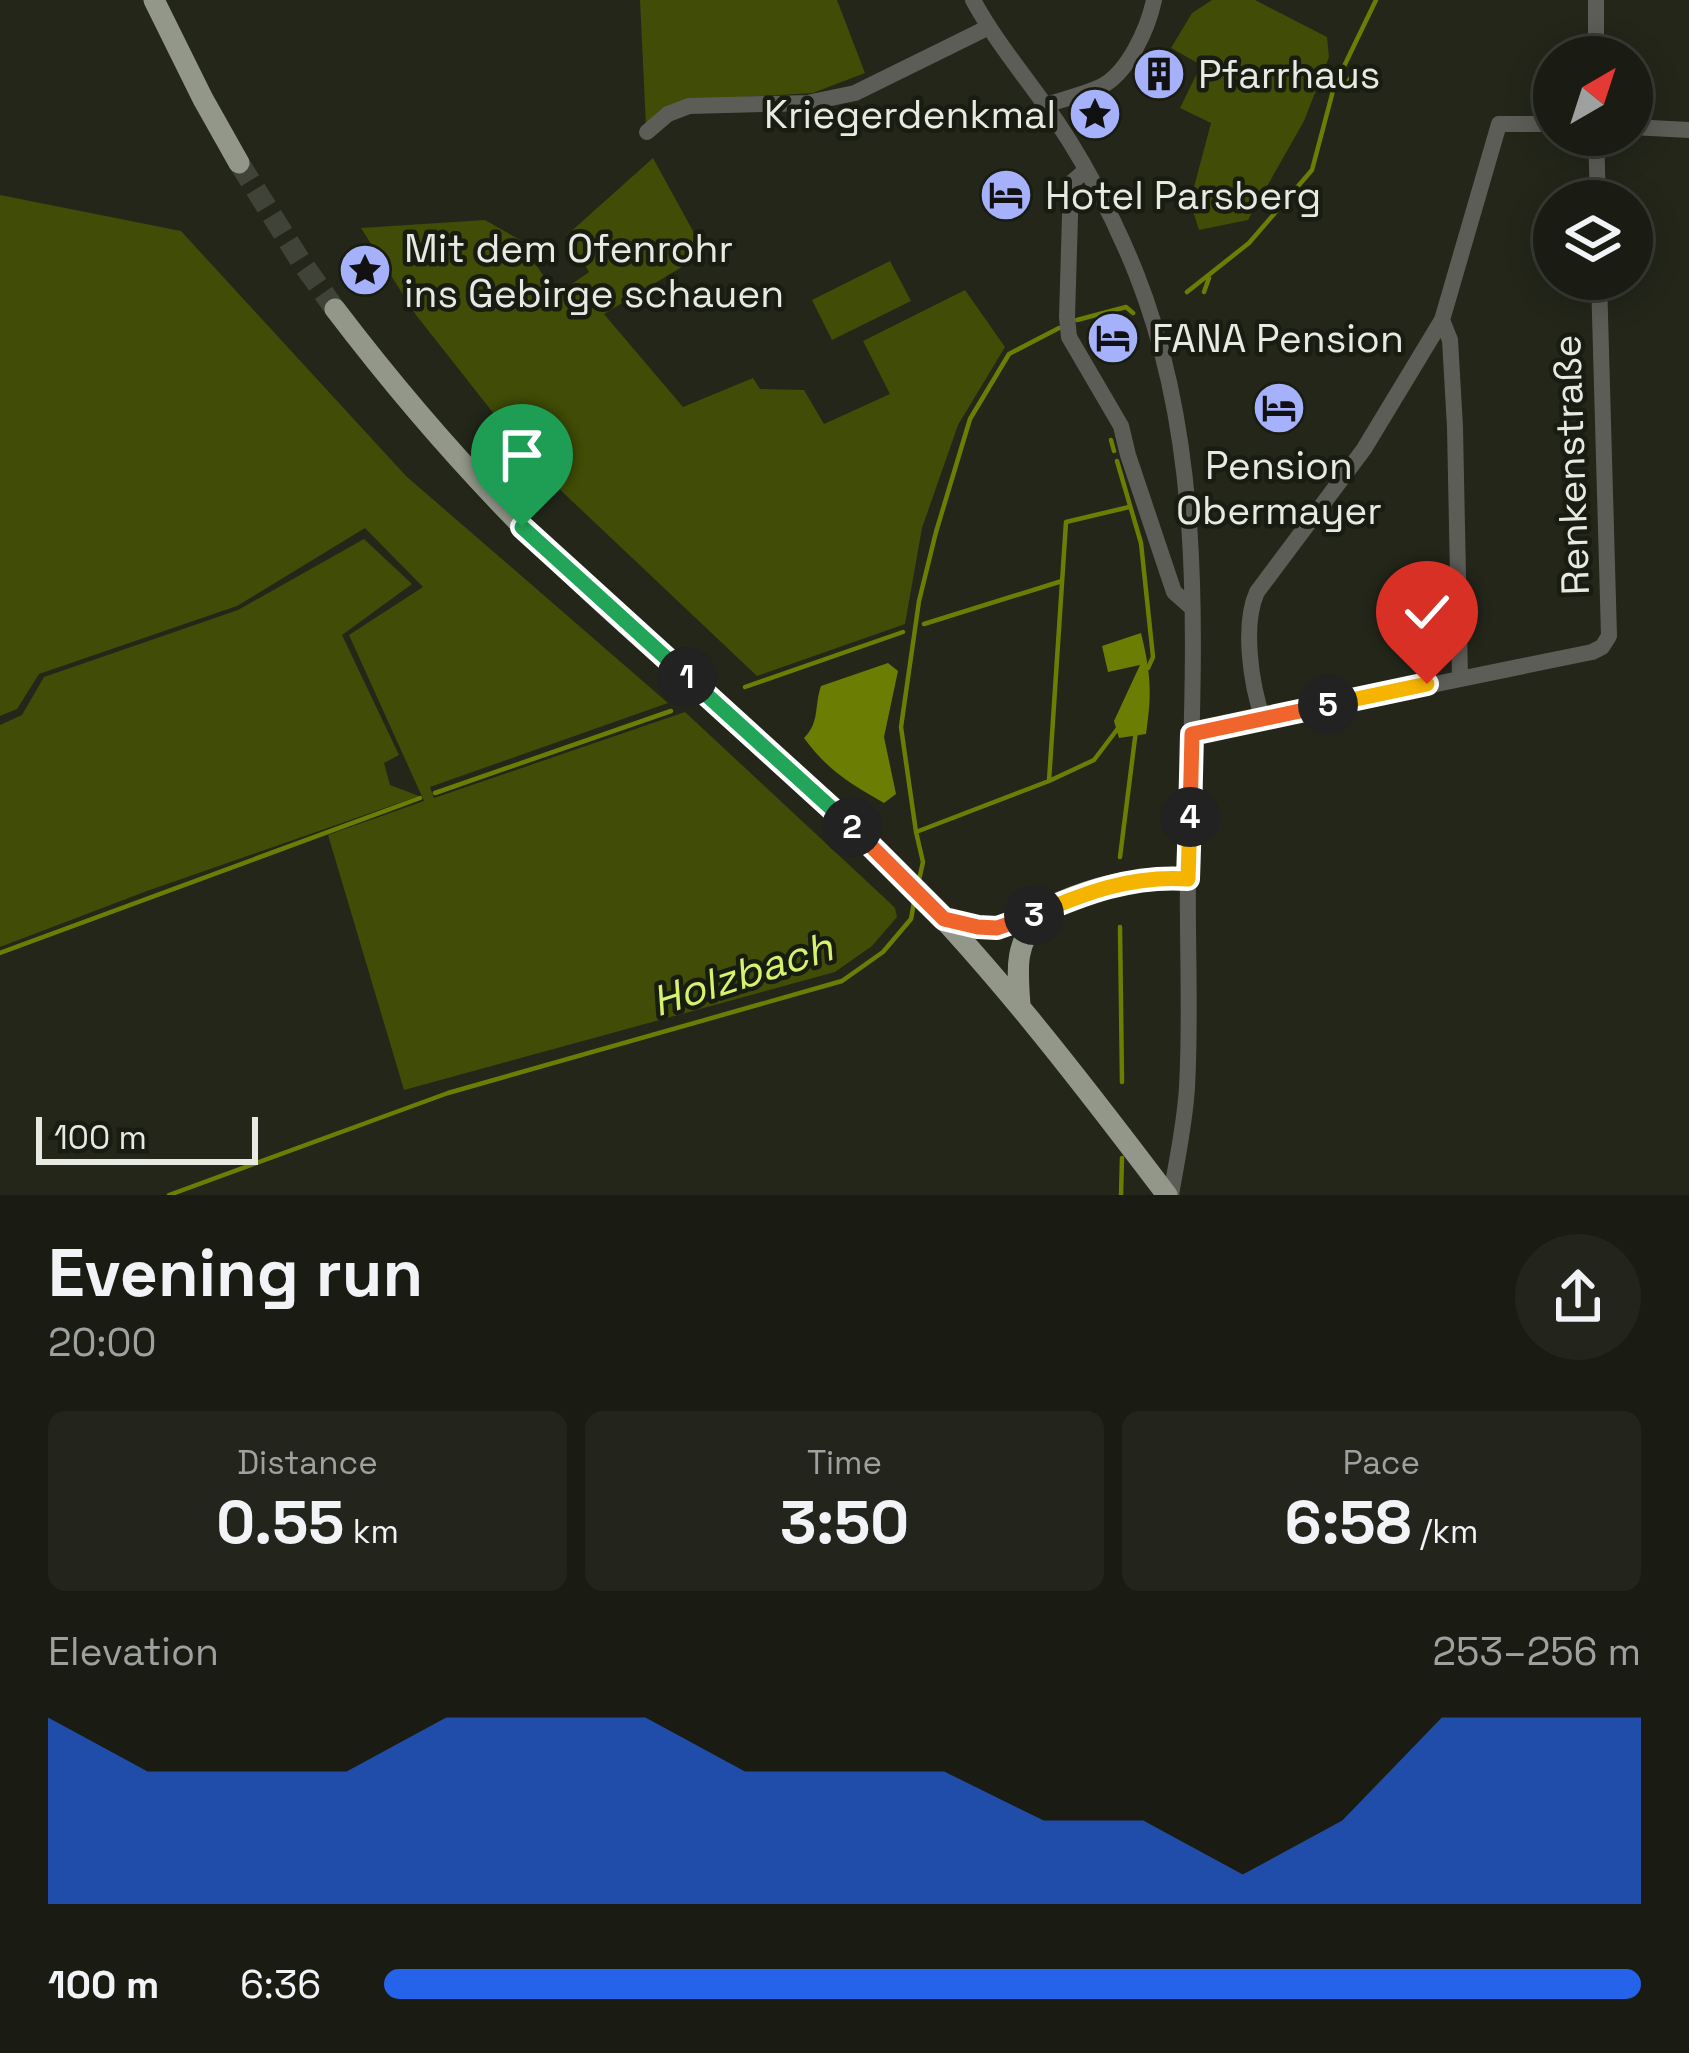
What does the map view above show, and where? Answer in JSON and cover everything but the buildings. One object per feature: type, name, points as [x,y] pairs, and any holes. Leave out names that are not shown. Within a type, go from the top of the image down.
[{"type":"main road","points":[[154,0],[238,163]]},
{"type":"main road","points":[[335,309],[430,429],[522,527],[822,798],[938,913],[1020,1005],[1169,1195]]},
{"type":"main road","points":[[938,913],[978,927],[997,928],[1086,893],[1139,879],[1188,879]]},
{"type":"main road","points":[[1020,1005],[1019,945],[1040,912]]},
{"type":"street","points":[[973,0],[1086,170],[1135,272],[1163,354],[1176,416],[1188,507],[1192,734],[1187,1089],[1169,1195]]},
{"type":"street","points":[[1046,105],[1100,88],[1115,76],[1142,37],[1154,0]]},
{"type":"street","points":[[1596,0],[1596,36]]},
{"type":"street","points":[[647,132],[668,114],[689,106],[807,103],[855,93],[989,27]]},
{"type":"street","points":[[1263,719],[1255,696],[1252,603],[1364,449],[1442,320],[1499,124],[1533,124]]},
{"type":"street","points":[[1653,128],[1689,130]]},
{"type":"street","points":[[1086,170],[1071,183],[1069,337],[1121,426],[1174,592],[1192,608]]},
{"type":"street","name":"Renkenstraße","points":[[1460,677],[1602,647],[1610,636],[1600,300]]},
{"type":"street","points":[[1192,734],[1460,677],[1455,427],[1450,340],[1442,320]]},
{"type":"shaded area","points":[[640,0],[837,0],[865,73],[813,93],[690,100],[646,127]]},
{"type":"shaded area","points":[[1212,0],[1255,0],[1327,37],[1329,57],[1304,121],[1248,220],[1199,230],[1190,202],[1211,123],[1180,108],[1201,65],[1171,48],[1192,13]]},
{"type":"shaded area","points":[[653,158],[705,253],[604,314],[683,407],[753,378],[760,389],[804,390],[824,424],[890,394],[863,341],[965,290],[1005,347],[958,425],[922,528],[905,624],[757,676],[535,466],[416,315],[361,228],[485,220],[520,240],[556,295],[589,272],[567,235]]},
{"type":"shaded area","points":[[0,195],[181,231],[406,476],[668,703],[430,787],[434,798],[685,712],[890,903],[897,917],[872,946],[835,972],[404,1090],[328,835],[424,801],[349,635],[423,587],[365,528],[237,606],[39,674],[17,709],[0,716]]},
{"type":"shaded area","points":[[890,261],[911,301],[832,340],[812,300]]},
{"type":"shaded area","points":[[364,539],[412,584],[342,635],[399,755],[384,763],[390,785],[419,796],[0,947],[0,725],[22,715],[44,677],[238,610]]},
{"type":"shaded area","points":[[1141,633],[1150,684],[1146,734],[1119,738],[1114,721],[1140,665],[1108,672],[1102,646]]},
{"type":"shaded area","points":[[888,663],[898,671],[884,737],[896,794],[884,803],[840,775],[804,738],[815,720],[821,686]]},
{"type":"waterway","points":[[1187,292],[1249,243],[1312,170],[1334,87],[1376,0]]},
{"type":"waterway","points":[[1334,87],[1345,85],[1357,70]]},
{"type":"waterway","points":[[1204,292],[1209,278]]},
{"type":"waterway","name":"Holzbach","points":[[1077,320],[1126,307],[1133,313]]},
{"type":"waterway","name":"Holzbach","points":[[919,880],[923,862],[901,727],[919,601],[936,532],[970,419],[1009,354],[1059,328]]},
{"type":"waterway","points":[[1111,440],[1114,451]]},
{"type":"waterway","points":[[1117,461],[1141,543],[1153,657],[1148,668]]},
{"type":"waterway","points":[[1049,781],[1066,522],[1129,507]]},
{"type":"waterway","points":[[924,624],[1062,581]]},
{"type":"waterway","points":[[745,687],[903,632]]},
{"type":"waterway","points":[[435,793],[671,711]]},
{"type":"waterway","points":[[916,832],[1094,760],[1119,727]]},
{"type":"waterway","points":[[1120,857],[1136,730]]},
{"type":"waterway","points":[[0,953],[420,798]]},
{"type":"waterway","name":"Holzbach","points":[[169,1195],[448,1093],[842,981],[883,952],[911,919],[915,897]]},
{"type":"waterway","points":[[1120,927],[1122,1082]]},
{"type":"waterway","points":[[1121,1195],[1122,1158]]},
{"type":"tunnel","points":[[239,163],[335,309]]},
{"type":"place","name":"Pfarrhaus","points":[[1159,74]]},
{"type":"place","name":"Kriegerdenkmal","points":[[1095,114]]},
{"type":"place","name":"Hotel Parsberg","points":[[1006,195]]},
{"type":"place","name":"Mit dem Ofenrohr ins Gebirge schauen","points":[[365,270]]},
{"type":"place","name":"FANA Pension","points":[[1113,338]]},
{"type":"place","name":"Pension Obermayer","points":[[1279,408]]},
{"type":"route","points":[[522,527],[822,798],[944,919],[978,927],[1014,923],[1086,893],[1139,879],[1188,879],[1192,734],[1427,684]]}]
